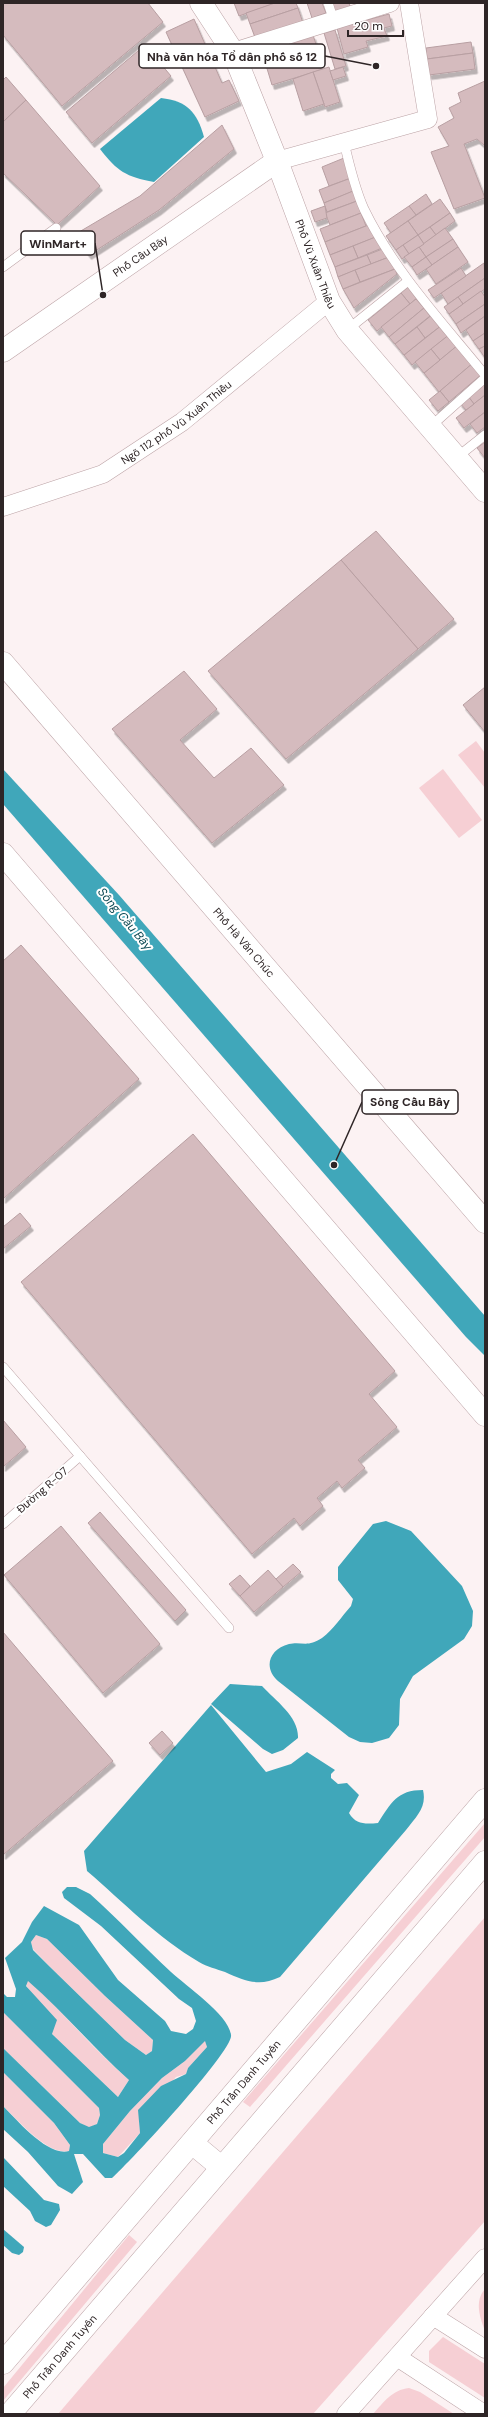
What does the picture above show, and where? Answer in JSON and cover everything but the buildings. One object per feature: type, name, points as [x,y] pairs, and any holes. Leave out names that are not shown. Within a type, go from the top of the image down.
[{"type":"main road","name":"Phố Vũ Xuân Thiều","points":[[201,3],[234,52],[277,161],[329,301],[348,330],[485,491]]},
{"type":"main road","name":"Phố Cầu Bây","points":[[5,348],[277,161]]},
{"type":"main road","name":"Phố Hà Văn Chúc","points":[[3,663],[485,1222]]},
{"type":"main road","points":[[3,854],[485,1415]]},
{"type":"main road","name":"Phố Trần Danh Tuyên","points":[[3,2363],[485,1800]]},
{"type":"main road","name":"Phố Trần Danh Tuyên","points":[[10,2414],[485,1862]]},
{"type":"main road","points":[[192,2143],[221,2167]]},
{"type":"street","points":[[234,52],[390,3]]},
{"type":"street","points":[[277,161],[428,119],[410,3]]},
{"type":"street","name":"Ngõ 112 phố Vũ Xuân Thiều","points":[[3,507],[103,474],[182,422],[329,301]]},
{"type":"street","points":[[346,2414],[485,2258]]},
{"type":"street","points":[[433,2316],[485,2349]]},
{"type":"street","points":[[397,2357],[484,2414]]},
{"type":"lane","points":[[328,3],[334,20]]},
{"type":"lane","points":[[344,142],[364,208],[408,281],[485,374]]},
{"type":"lane","points":[[3,267],[56,228]]},
{"type":"lane","points":[[348,330],[408,281]]},
{"type":"lane","points":[[430,426],[485,378]]},
{"type":"lane","points":[[456,458],[485,434]]},
{"type":"lane","points":[[3,1367],[229,1628]]},
{"type":"lane","name":"Đường R-07","points":[[3,1524],[80,1456]]},
{"type":"shaded area","points":[[476,741],[485,753],[485,788],[458,755]]},
{"type":"shaded area","points":[[443,769],[482,820],[459,838],[419,788]]},
{"type":"shaded area","points":[[485,1823],[485,1837],[250,2107],[243,2102]]},
{"type":"shaded area","points":[[485,1917],[485,2221],[313,2414],[58,2414]]},
{"type":"shaded area","points":[[36,1935],[47,1939],[105,1996],[153,2040],[152,2051],[146,2055],[125,2040],[49,1966],[33,1949],[31,1942]]},
{"type":"shaded area","points":[[28,1980],[103,2056],[129,2080],[118,2097],[52,2034],[53,2025],[26,1985]]},
{"type":"shaded area","points":[[3,2012],[99,2108],[100,2115],[97,2124],[89,2128],[80,2123],[3,2048]]},
{"type":"shaded area","points":[[205,2040],[207,2047],[188,2068],[186,2074],[176,2077],[139,2120],[140,2133],[118,2157],[103,2153],[103,2144],[130,2111],[162,2078],[185,2061]]},
{"type":"shaded area","points":[[3,2072],[54,2123],[70,2145],[69,2151],[61,2151],[43,2143],[25,2128],[3,2106]]},
{"type":"shaded area","points":[[129,2235],[137,2242],[3,2401],[3,2388]]},
{"type":"shaded area","points":[[485,2289],[485,2331],[481,2321],[479,2304]]},
{"type":"shaded area","points":[[443,2337],[485,2364],[485,2398],[429,2362],[429,2351]]},
{"type":"shaded area","points":[[409,2388],[420,2392],[454,2414],[373,2414],[393,2394]]},
{"type":"water","points":[[161,98],[178,102],[190,109],[198,121],[204,137],[154,182],[136,178],[123,172],[112,163],[100,149]]},
{"type":"water","name":"Sông Cầu Bây","points":[[3,769],[119,895],[485,1316],[485,1356],[466,1337],[3,804]]},
{"type":"water","points":[[386,1521],[411,1531],[462,1586],[473,1611],[472,1626],[464,1639],[413,1676],[400,1699],[399,1725],[389,1738],[372,1743],[360,1742],[349,1737],[278,1681],[273,1676],[270,1660],[273,1654],[282,1646],[294,1643],[312,1643],[322,1638],[334,1627],[351,1606],[353,1599],[338,1580],[338,1567],[373,1524]]},
{"type":"water","points":[[230,1684],[262,1686],[291,1716],[295,1723],[298,1738],[283,1750],[272,1754],[263,1749],[211,1704]]},
{"type":"water","points":[[211,1705],[266,1772],[291,1764],[307,1752],[335,1770],[331,1774],[331,1778],[338,1784],[347,1783],[359,1795],[349,1813],[358,1822],[378,1823],[391,1804],[401,1795],[407,1792],[423,1790],[424,1801],[420,1811],[406,1830],[280,1977],[265,1982],[252,1982],[199,1962],[155,1931],[87,1871],[84,1851]]},
{"type":"water","points":[[67,1887],[76,1887],[90,1894],[171,1972],[215,2010],[223,2019],[231,2035],[227,2045],[216,2062],[199,2083],[158,2130],[112,2178],[105,2178],[83,2154],[74,2154],[83,2182],[72,2194],[58,2186],[28,2152],[3,2129],[3,2106],[24,2128],[43,2143],[61,2151],[69,2151],[70,2145],[54,2123],[3,2072],[3,2048],[80,2123],[89,2127],[97,2124],[100,2115],[99,2108],[3,2012],[3,1993],[7,1997],[15,1997],[16,1989],[5,1958],[22,1942],[32,1922],[44,1906],[79,1925],[118,1980],[165,2021],[171,2031],[186,2034],[193,2029],[196,2021],[192,2008],[179,1999],[101,1926],[64,1898],[62,1892]],"holes":[[[36,1935],[47,1939],[105,1996],[153,2040],[152,2051],[146,2055],[125,2040],[49,1966],[33,1950],[31,1942]],[[28,1981],[129,2080],[118,2097],[52,2034],[57,2020],[26,1986]],[[205,2041],[207,2047],[188,2068],[186,2074],[161,2086],[138,2110],[140,2133],[124,2153],[118,2157],[103,2153],[103,2144],[130,2111],[162,2078],[185,2061]]]},
{"type":"water","points":[[3,2157],[44,2200],[59,2204],[60,2210],[51,2225],[46,2227],[35,2221],[30,2211],[3,2186]]},
{"type":"water","points":[[3,2229],[24,2247],[23,2252],[19,2255],[12,2253],[3,2245]]},
{"type":"place","name":"Nhà văn hóa Tổ dân phố số 12","points":[[376,66]]},
{"type":"place","name":"WinMart+","points":[[103,295]]},
{"type":"place","name":"Sông Cầu Bây","points":[[334,1165]]}]
